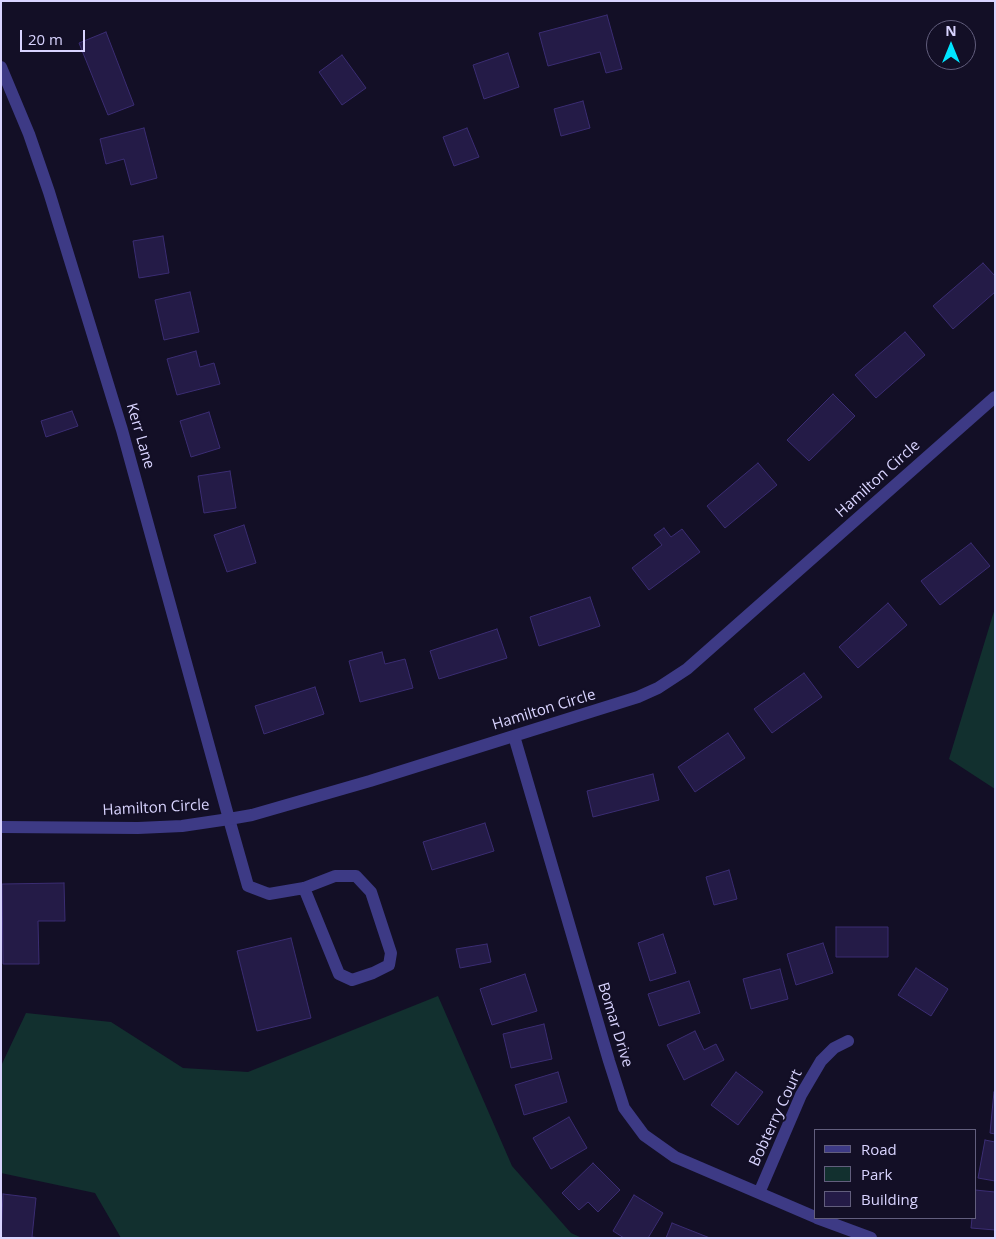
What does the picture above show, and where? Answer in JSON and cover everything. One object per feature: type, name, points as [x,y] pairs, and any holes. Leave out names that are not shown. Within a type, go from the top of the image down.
[{"type":"street","name":"Kerr Lane","points":[[1,67],[29,134],[50,192],[153,540],[248,886],[269,894],[304,888]]},
{"type":"street","name":"Hamilton Circle","points":[[1,827],[147,828],[182,826],[252,815],[370,781],[638,697],[658,688],[686,669],[995,397]]},
{"type":"street","name":"Bomar Drive","points":[[514,736],[624,1108],[644,1136],[675,1157],[814,1216]]},
{"type":"street","points":[[334,876],[356,876],[371,892],[391,953],[389,965],[352,980],[339,974],[304,888],[334,876]]},
{"type":"street","name":"Bobterry Court","points":[[759,1193],[801,1095],[816,1069],[834,1048],[848,1041]]},
{"type":"street","name":"Bomar Drive","points":[[821,1219],[871,1238]]},
{"type":"green space","points":[[995,608],[995,789],[949,759]]},
{"type":"green space","points":[[438,996],[512,1166],[571,1233],[582,1238],[121,1238],[95,1193],[1,1173],[1,1066],[26,1013],[111,1022],[183,1068],[248,1072]]},
{"type":"building","points":[[607,15],[622,69],[606,73],[600,52],[548,66],[539,33]]},
{"type":"building","points":[[106,32],[134,105],[108,115],[79,43]]},
{"type":"building","points":[[508,53],[519,87],[484,99],[473,65]]},
{"type":"building","points":[[342,55],[366,88],[342,105],[319,72]]},
{"type":"building","points":[[583,101],[590,128],[561,136],[554,109]]},
{"type":"building","points":[[144,128],[157,178],[131,185],[124,159],[106,164],[100,139]]},
{"type":"building","points":[[467,128],[479,157],[454,166],[443,137]]},
{"type":"building","points":[[163,236],[169,273],[139,278],[133,241]]},
{"type":"building","points":[[983,263],[995,276],[995,292],[953,329],[933,306]]},
{"type":"building","points":[[190,292],[199,332],[164,340],[155,300]]},
{"type":"building","points":[[905,332],[925,355],[876,398],[855,375]]},
{"type":"building","points":[[196,351],[200,367],[214,363],[220,384],[177,395],[167,359]]},
{"type":"building","points":[[833,394],[855,416],[809,461],[787,440]]},
{"type":"building","points":[[72,411],[78,426],[46,437],[41,421]]},
{"type":"building","points":[[209,412],[220,448],[191,457],[180,421]]},
{"type":"building","points":[[758,463],[777,485],[725,528],[707,506]]},
{"type":"building","points":[[230,471],[236,508],[204,513],[198,476]]},
{"type":"building","points":[[244,525],[256,563],[227,572],[214,535]]},
{"type":"building","points":[[664,528],[671,537],[682,529],[700,552],[649,590],[632,568],[662,545],[654,535]]},
{"type":"building","points":[[971,543],[990,566],[940,605],[921,581]]},
{"type":"building","points":[[590,597],[600,626],[539,646],[530,617]]},
{"type":"building","points":[[888,603],[907,625],[858,668],[839,647]]},
{"type":"building","points":[[497,629],[507,658],[439,679],[430,651]]},
{"type":"building","points":[[382,652],[385,664],[405,659],[413,688],[360,702],[349,661]]},
{"type":"building","points":[[804,673],[822,697],[772,733],[754,709]]},
{"type":"building","points":[[315,687],[324,714],[264,734],[255,706]]},
{"type":"building","points":[[728,733],[745,758],[695,792],[678,767]]},
{"type":"building","points":[[653,774],[659,800],[593,817],[587,791]]},
{"type":"building","points":[[485,823],[494,851],[432,870],[423,842]]},
{"type":"building","points":[[729,870],[737,899],[714,905],[706,877]]},
{"type":"building","points":[[64,883],[65,921],[38,921],[39,964],[3,964],[2,884]]},
{"type":"building","points":[[836,927],[888,927],[888,957],[836,957]]},
{"type":"building","points":[[663,934],[676,973],[650,981],[638,943]]},
{"type":"building","points":[[291,938],[311,1018],[257,1031],[237,951]]},
{"type":"building","points":[[823,943],[833,973],[796,985],[787,954]]},
{"type":"building","points":[[487,944],[491,962],[460,968],[456,949]]},
{"type":"building","points":[[916,968],[948,989],[931,1016],[898,995]]},
{"type":"building","points":[[780,969],[788,999],[751,1009],[743,979]]},
{"type":"building","points":[[525,974],[537,1011],[492,1025],[480,989]]},
{"type":"building","points":[[689,981],[700,1013],[659,1026],[648,994]]},
{"type":"building","points":[[544,1024],[552,1059],[511,1068],[503,1034]]},
{"type":"building","points":[[695,1031],[704,1050],[716,1044],[724,1060],[684,1080],[667,1045]]},
{"type":"building","points":[[558,1072],[567,1102],[524,1115],[515,1085]]},
{"type":"building","points":[[736,1072],[763,1092],[738,1125],[711,1105]]},
{"type":"building","points":[[995,1092],[995,1134],[990,1133]]},
{"type":"building","points":[[569,1117],[587,1148],[551,1169],[533,1138]]},
{"type":"building","points":[[985,1140],[995,1142],[995,1181],[978,1178]]},
{"type":"building","points":[[593,1163],[620,1190],[598,1212],[588,1202],[579,1210],[562,1193]]},
{"type":"building","points":[[976,1190],[995,1192],[995,1230],[971,1228],[972,1219],[976,1219]]},
{"type":"building","points":[[3,1194],[36,1198],[32,1237],[40,1238],[1,1238]]},
{"type":"building","points":[[634,1195],[663,1213],[648,1238],[624,1238],[613,1231]]},
{"type":"building","points":[[672,1223],[710,1238],[666,1238]]}]
